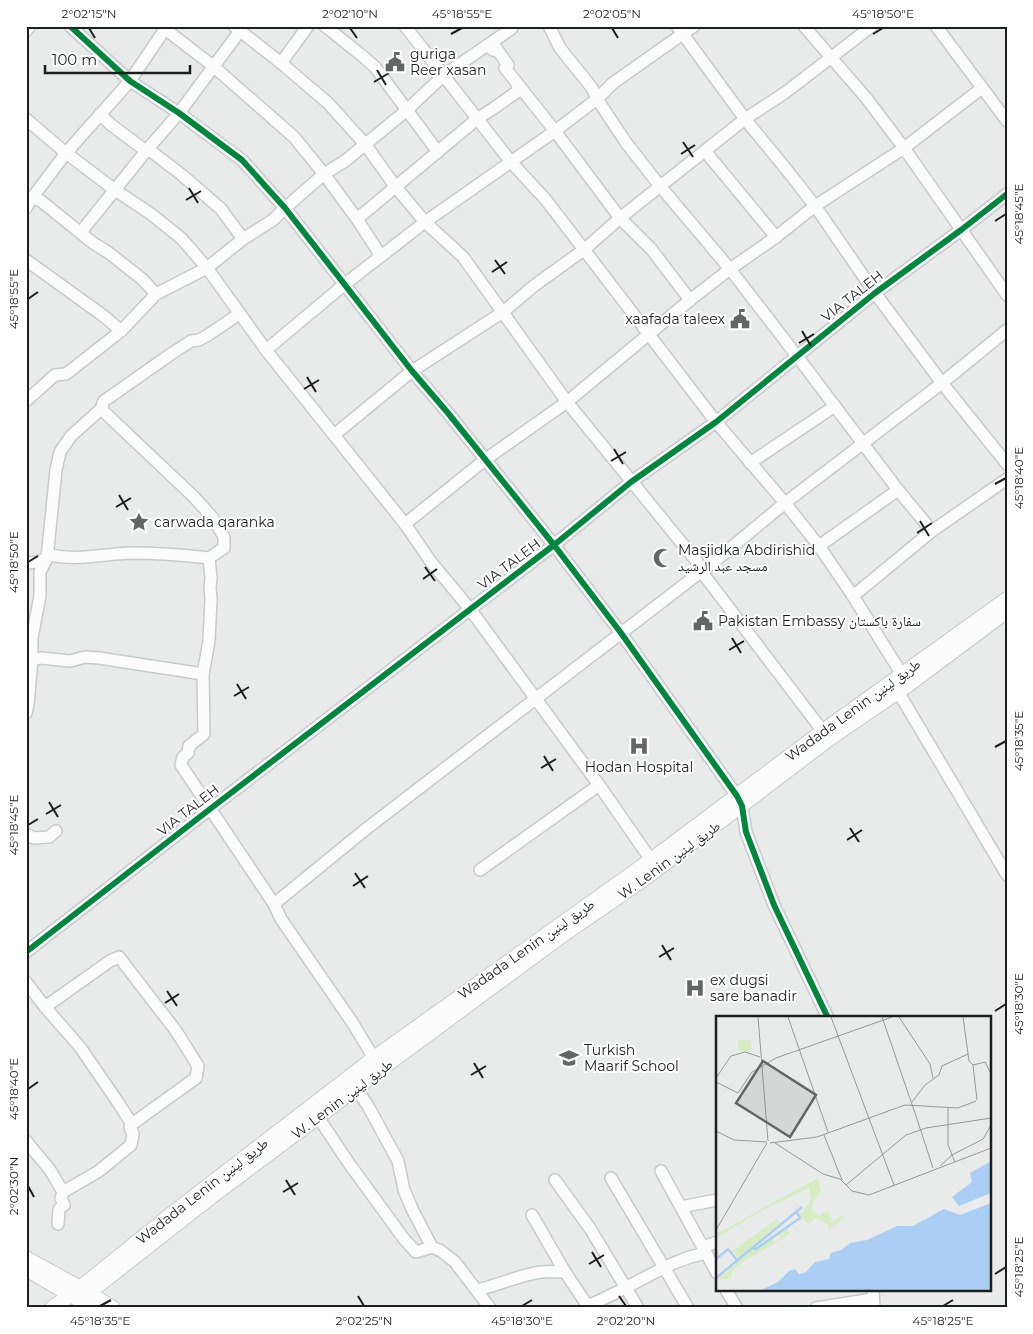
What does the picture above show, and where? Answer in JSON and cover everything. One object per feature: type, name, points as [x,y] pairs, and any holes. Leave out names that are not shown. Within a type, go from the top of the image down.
[{"type":"main road","name":"Wadada Lenin طريق لينين","points":[[52,1308],[77,1296],[377,1063],[651,860],[740,801],[826,735],[966,635],[1007,599]]},
{"type":"main road","points":[[966,635],[1007,611]]},
{"type":"main road","name":"W. Lenin طريق لينين","points":[[177,1217],[356,1088],[377,1063],[644,879],[740,801]]},
{"type":"main road","points":[[26,1258],[93,1308]]},
{"type":"main road","points":[[26,1269],[77,1296],[113,1308]]},
{"type":"street","points":[[26,31],[30,26]]},
{"type":"street","points":[[70,26],[130,81],[179,113],[242,160],[285,208],[412,372],[486,459],[554,545],[621,633],[740,801],[746,832],[774,906],[827,1016]]},
{"type":"street","points":[[281,62],[308,26]]},
{"type":"street","points":[[326,26],[375,67],[438,152]]},
{"type":"street","points":[[405,26],[511,162],[546,200],[716,422],[819,546],[853,596],[1007,875]]},
{"type":"street","points":[[29,394],[55,375],[66,374],[121,331],[156,294],[207,268],[243,239],[273,220],[324,174],[345,161],[407,110],[444,75],[488,46],[513,26]]},
{"type":"street","points":[[549,26],[560,48],[592,88],[596,99],[627,144],[730,269],[898,490],[932,531]]},
{"type":"street","points":[[266,350],[345,284],[425,222],[511,162],[596,99],[613,83],[680,30],[694,26]]},
{"type":"street","points":[[804,26],[867,99],[904,148],[1007,295]]},
{"type":"street","points":[[334,435],[412,372],[503,312],[705,151],[872,26]]},
{"type":"street","points":[[936,26],[1007,121]]},
{"type":"street","points":[[29,203],[66,153],[130,81],[166,28],[213,66],[294,137],[357,219],[381,256]]},
{"type":"street","points":[[80,232],[179,113],[213,66],[237,28],[281,62],[328,103],[365,144],[395,186],[425,222],[463,257],[567,402],[698,563],[701,571],[826,735]]},
{"type":"street","points":[[680,30],[745,120],[815,206],[875,293],[942,383],[1007,464]]},
{"type":"street","points":[[488,46],[493,50],[496,48],[508,65],[505,68],[620,218],[652,250],[690,300]]},
{"type":"street","points":[[357,219],[477,119],[518,91],[517,84]]},
{"type":"street","points":[[404,524],[486,459],[567,402],[730,269],[776,237],[815,206],[904,148],[982,88]]},
{"type":"street","points":[[100,114],[110,124],[146,151],[149,150],[182,175],[220,209],[243,239]]},
{"type":"street","points":[[26,119],[114,190],[151,214],[182,239],[207,268],[266,350],[470,609],[599,785],[651,860]]},
{"type":"street","points":[[705,151],[776,237]]},
{"type":"street","name":"VIA TALEH","points":[[26,952],[554,545],[631,482],[716,422],[875,293],[1007,194]]},
{"type":"street","points":[[29,203],[41,201],[142,279],[156,294]]},
{"type":"street","points":[[26,260],[105,317],[121,331]]},
{"type":"street","points":[[26,713],[29,659],[40,596],[40,572],[47,558],[56,470],[60,452],[70,436],[102,408],[104,401],[191,341],[199,340],[208,335],[239,314]]},
{"type":"street","points":[[274,904],[373,823],[715,561],[785,503],[864,444],[1007,330]]},
{"type":"street","points":[[750,463],[835,406]]},
{"type":"street","points":[[26,563],[47,558],[50,555],[64,558],[86,558],[160,553],[209,558],[224,548],[224,537],[212,517],[194,497],[102,408]]},
{"type":"street","points":[[853,596],[932,531],[1007,479]]},
{"type":"street","points":[[819,546],[898,490]]},
{"type":"street","points":[[209,558],[211,599],[209,640],[203,674],[204,734],[189,746],[188,753],[182,757],[181,765],[274,904],[281,919],[352,1022],[377,1063]]},
{"type":"street","points":[[29,659],[41,658],[70,661],[85,657],[99,658],[203,674]]},
{"type":"street","points":[[480,870],[599,785]]},
{"type":"street","points":[[26,834],[34,838],[48,837],[56,831]]},
{"type":"street","points":[[45,1007],[110,961],[119,957],[176,1031],[198,1066],[196,1078],[132,1124],[130,1127],[133,1134],[131,1145],[99,1171],[63,1192],[61,1198],[64,1205],[59,1210],[58,1224]]},
{"type":"street","points":[[26,982],[80,1048],[132,1124]]},
{"type":"street","points":[[356,1088],[398,1160],[404,1190],[432,1247],[441,1251],[455,1262],[490,1308]]},
{"type":"street","points":[[318,1117],[404,1239],[416,1252],[432,1247]]},
{"type":"street","points":[[26,1141],[50,1170],[63,1192]]},
{"type":"street","points":[[661,1171],[716,1271]]},
{"type":"street","points":[[611,1178],[688,1308]]},
{"type":"street","points":[[555,1180],[591,1230],[638,1308]]},
{"type":"street","points":[[681,1207],[716,1200]]},
{"type":"street","points":[[532,1216],[588,1307],[664,1266],[704,1250],[716,1243]]},
{"type":"street","points":[[477,1290],[542,1272],[565,1272]]},
{"type":"street","points":[[727,1292],[737,1308]]},
{"type":"street","points":[[816,1308],[873,1299]]},
{"type":"cycle path","points":[[70,26],[130,81],[179,113],[242,160],[285,208],[412,371],[554,545],[621,633],[737,796],[742,806],[746,832],[774,905],[827,1016]]},
{"type":"cycle path","points":[[26,952],[554,545],[631,482],[716,422],[875,293],[1007,194]]},
{"type":"place","name":"guriga Reer xasan","points":[[395,62]]},
{"type":"place","name":"xaafada taleex","points":[[740,319]]},
{"type":"place","name":"carwada qaranka","points":[[139,522]]},
{"type":"place","name":"Masjidka Abdirishid مسجد عبد الرشيد","points":[[663,558]]},
{"type":"place","name":"Pakistan Embassy سفارة باكستان","points":[[703,621]]},
{"type":"place","name":"Hodan Hospital","points":[[639,746]]},
{"type":"place","name":"ex dugsi sare banadir","points":[[695,988]]},
{"type":"place","name":"Turkish Maarif School","points":[[569,1058]]}]
